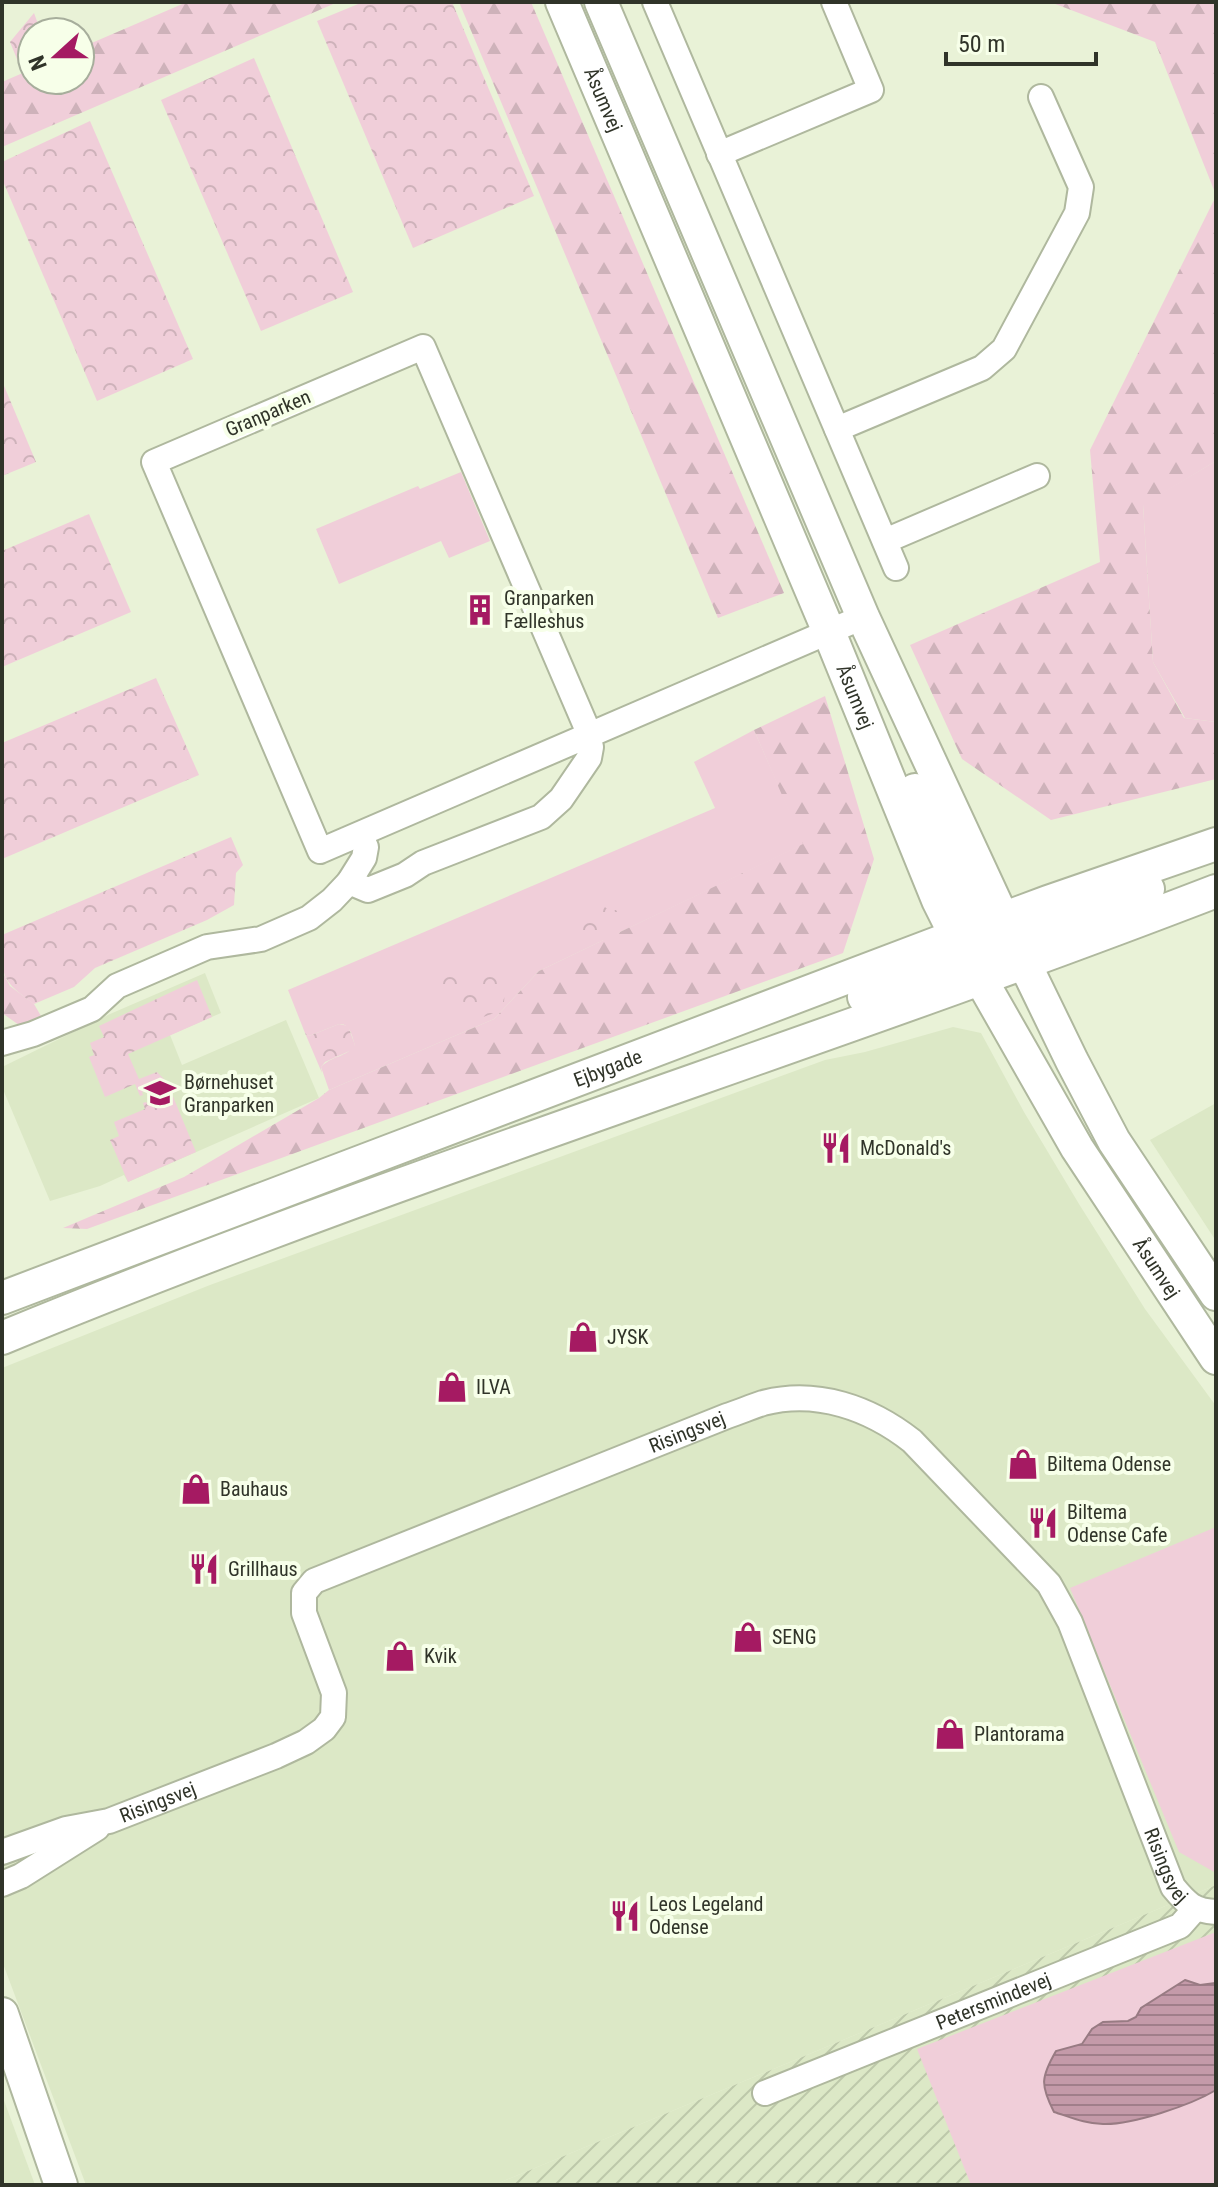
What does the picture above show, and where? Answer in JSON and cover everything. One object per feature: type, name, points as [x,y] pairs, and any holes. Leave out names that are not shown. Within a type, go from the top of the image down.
[{"type":"street","name":"Åsumvej","points":[[562,2],[862,711]]},
{"type":"street","name":"Åsumvej","points":[[601,2],[863,617],[986,880],[991,949],[1004,1019],[1077,1148],[1216,1358]]},
{"type":"street","points":[[655,2],[896,568]]},
{"type":"street","points":[[719,154],[871,90],[834,2]]},
{"type":"street","points":[[837,429],[982,368],[1004,349],[1077,213],[1081,187],[1041,97]]},
{"type":"street","name":"Granparken","points":[[589,735],[423,347],[154,462],[320,851],[863,617]]},
{"type":"street","points":[[885,541],[1037,476]]},
{"type":"street","points":[[862,711],[904,767],[991,949]]},
{"type":"street","points":[[862,711],[882,808],[924,918],[923,937],[916,952]]},
{"type":"street","points":[[349,882],[368,890],[405,875],[423,863],[541,817],[561,799],[589,758],[589,735]]},
{"type":"street","points":[[2,1043],[33,1034],[92,1009],[117,986],[207,947],[261,939],[309,918],[349,882],[364,858],[366,847],[360,835]]},
{"type":"street","points":[[986,880],[1006,887],[1025,887],[1156,847],[1216,835]]},
{"type":"street","name":"Ejbygade","points":[[2,1338],[81,1305],[361,1200],[827,1033],[991,949],[1216,844]]},
{"type":"street","points":[[642,1098],[752,1042],[1179,877],[1216,857]]},
{"type":"street","name":"Ejbygade","points":[[5,1297],[916,952],[1071,947],[1216,891]]},
{"type":"street","points":[[1071,947],[1057,967],[1057,978],[1112,1104],[1114,1141]]},
{"type":"street","name":"Åsumvej","points":[[991,949],[1072,1061],[1114,1141],[1216,1294]]},
{"type":"street","points":[[827,1033],[896,1024],[966,1008],[993,1012],[1004,1019]]},
{"type":"street","name":"Risingsvej","points":[[2,1852],[66,1829],[109,1821],[276,1756],[306,1742],[324,1729],[333,1717],[334,1693],[304,1613],[304,1593],[314,1581],[727,1416],[766,1403],[808,1400],[836,1402],[893,1426],[912,1441],[1049,1584],[1070,1622],[1173,1887],[1183,1900],[1205,1910]]},
{"type":"street","name":"Risingsvej","points":[[2,1884],[21,1876],[109,1821]]},
{"type":"street","name":"Petersmindevej","points":[[765,2093],[1180,1926],[1205,1910]]},
{"type":"street","points":[[2,2014],[61,2185]]},
{"type":"street","points":[[2,2028],[20,2071]]},
{"type":"shaded area","name":"Børnehuset Granparken","points":[[205,973],[221,1013],[170,1035],[182,1065],[286,1020],[319,1098],[128,1182],[124,1175],[100,1186],[50,1201],[2,1087],[2,1067],[110,1014]]},
{"type":"shaded area","points":[[953,1027],[981,1033],[1024,1112],[1145,1309],[1216,1406],[1216,1885],[494,2185],[86,2185],[2,1961],[2,1368],[210,1285],[825,1060]]},
{"type":"shaded area","points":[[1216,1103],[1216,1241],[1150,1140]]},
{"type":"shaded area","points":[[1216,1885],[1216,2185],[494,2185]]},
{"type":"shaded area","points":[[1185,1980],[1200,1985],[1216,1983],[1216,2090],[1161,2113],[1115,2123],[1090,2123],[1054,2112],[1044,2081],[1056,2051],[1082,2044],[1092,2029],[1103,2022],[1128,2021],[1136,2017],[1141,2008]]},
{"type":"shaded area","points":[[2,2095],[35,2185],[2,2185]]},
{"type":"green space","points":[[187,2],[338,2],[2,147],[2,82],[16,76],[16,96],[96,96],[96,41]]},
{"type":"green space","points":[[363,2],[452,2],[534,196],[413,248],[317,21]]},
{"type":"green space","points":[[459,2],[531,2],[784,593],[718,618]]},
{"type":"green space","points":[[1050,2],[1216,2],[1216,195],[1155,42]]},
{"type":"green space","points":[[16,35],[16,57],[10,42]]},
{"type":"green space","points":[[254,58],[353,292],[261,331],[161,100]]},
{"type":"green space","points":[[90,121],[193,359],[97,401],[2,179],[2,162]]},
{"type":"green space","points":[[1216,196],[1216,461],[1143,505],[1153,662],[1184,718],[1216,722],[1216,779],[1051,820],[962,759],[910,645],[1100,562],[1090,450]]},
{"type":"green space","points":[[2,381],[36,462],[2,476]]},
{"type":"green space","points":[[1216,461],[1216,722],[1185,718],[1153,662],[1143,504]]},
{"type":"green space","points":[[461,472],[490,541],[449,558],[441,541],[339,584],[316,529],[418,486],[420,489]]},
{"type":"green space","points":[[89,514],[131,612],[2,667],[2,551]]},
{"type":"green space","points":[[156,678],[199,775],[2,859],[2,743]]},
{"type":"green space","points":[[825,696],[874,859],[843,953],[87,1229],[63,1228],[184,1177],[329,1090],[494,1019],[539,971],[803,844],[754,730]]},
{"type":"green space","points":[[754,730],[804,844],[539,971],[494,1019],[329,1090],[321,1067],[352,1049],[355,1045],[352,1034],[346,1026],[339,1024],[309,1036],[288,990],[715,808],[694,762]]},
{"type":"green space","points":[[231,837],[243,865],[236,873],[234,905],[207,920],[95,968],[74,987],[34,1004],[15,989],[5,976],[2,935]]},
{"type":"green space","points":[[595,900],[623,917],[618,934],[613,938],[601,940],[579,931],[578,916],[582,905]]},
{"type":"green space","points":[[2,971],[10,986],[34,1004],[41,1016],[19,1025],[2,1013]]},
{"type":"green space","points":[[482,971],[506,977],[504,1002],[494,1013],[478,1019],[469,1013],[462,999],[443,1001],[439,994],[441,980],[451,975]]},
{"type":"green space","points":[[197,980],[212,1017],[128,1054],[139,1079],[157,1072],[167,1082],[196,1152],[128,1182],[110,1140],[119,1136],[114,1122],[145,1109],[143,1103],[148,1105],[168,1096],[163,1084],[142,1092],[140,1096],[135,1084],[105,1097],[89,1057],[94,1055],[90,1043],[104,1037],[99,1026]]},
{"type":"green space","points":[[339,1024],[348,1026],[354,1049],[325,1062],[321,1067],[322,1073],[305,1033],[309,1036]]},
{"type":"green space","points":[[1216,1527],[1216,1873],[1179,1852],[1070,1588]]},
{"type":"green space","points":[[1216,1932],[1216,2185],[971,2185],[917,2049]]},
{"type":"place","name":"Granparken Fælleshus","points":[[480,610]]},
{"type":"place","name":"Børnehuset Granparken","points":[[160,1093]]},
{"type":"place","name":"McDonald's","points":[[836,1148]]},
{"type":"place","name":"JYSK","points":[[583,1337]]},
{"type":"place","name":"ILVA","points":[[452,1387]]},
{"type":"place","name":"Biltema Odense","points":[[1023,1464]]},
{"type":"place","name":"Bauhaus","points":[[196,1489]]},
{"type":"place","name":"Biltema Odense Cafe","points":[[1043,1523]]},
{"type":"place","name":"Grillhaus","points":[[204,1569]]},
{"type":"place","name":"SENG","points":[[748,1637]]},
{"type":"place","name":"Kvik","points":[[400,1656]]},
{"type":"place","name":"Plantorama","points":[[950,1734]]},
{"type":"place","name":"Leos Legeland Odense","points":[[625,1916]]}]
